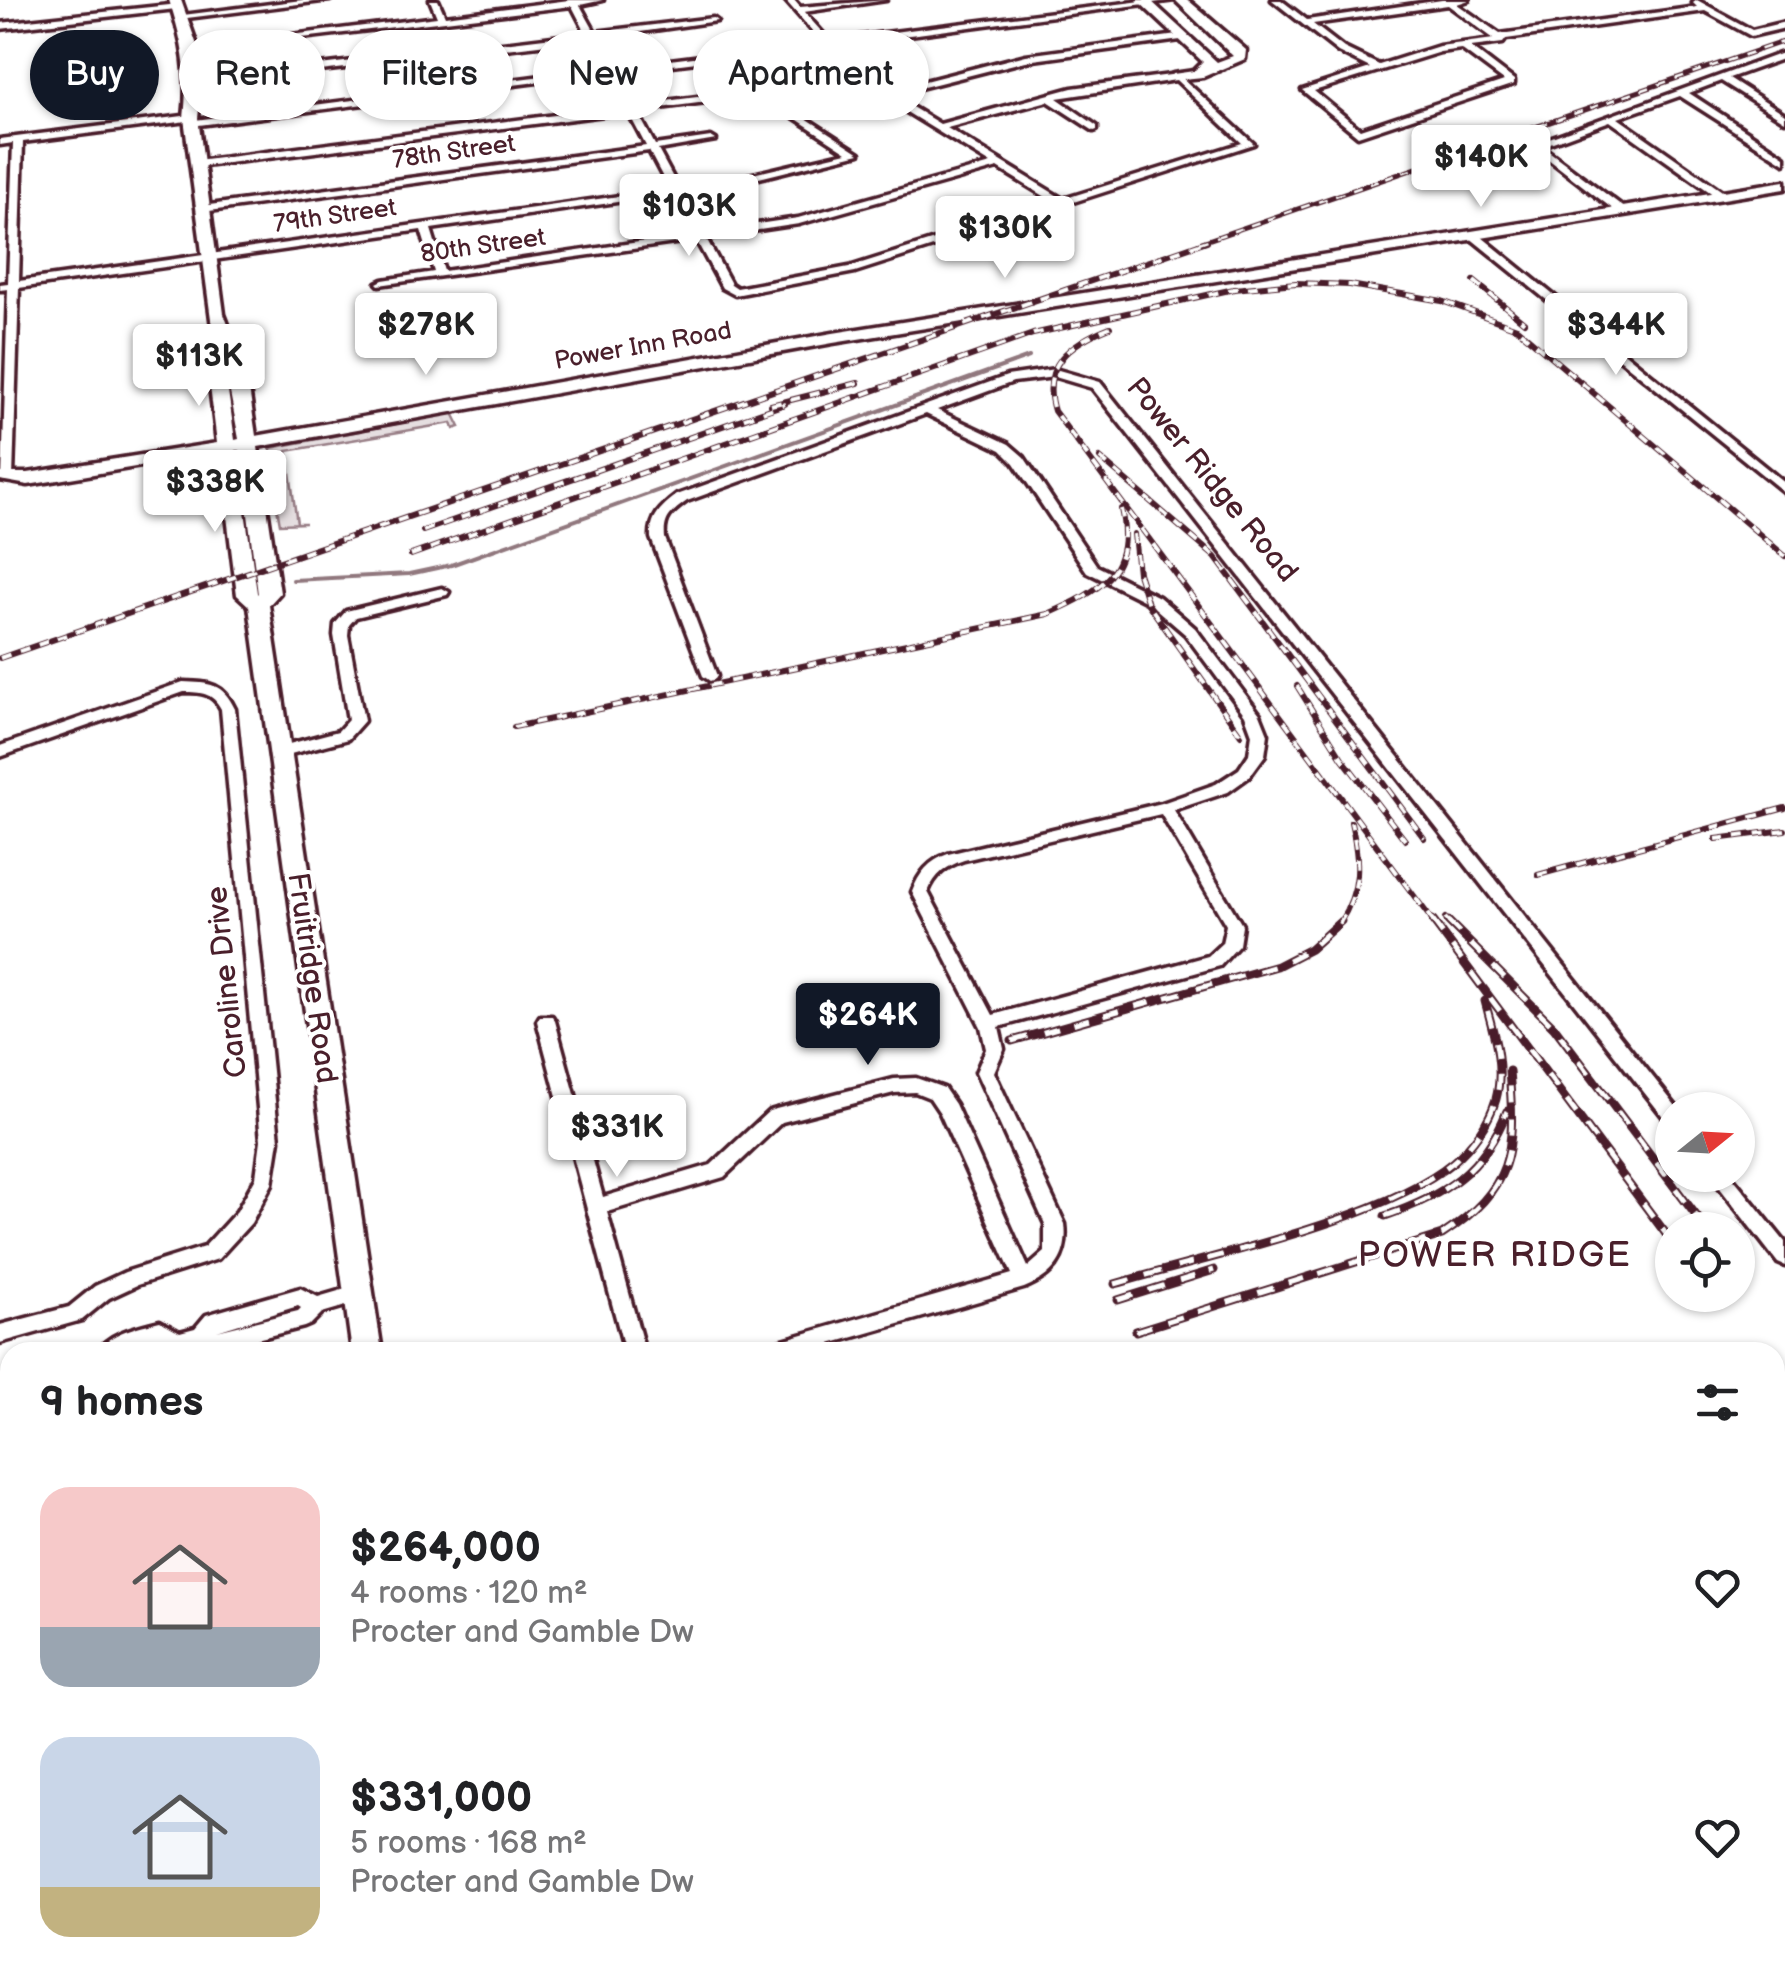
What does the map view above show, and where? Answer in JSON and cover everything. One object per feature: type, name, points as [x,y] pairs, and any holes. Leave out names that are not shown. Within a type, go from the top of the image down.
[{"type":"main road","points":[[1181,0],[1238,51]]},
{"type":"main road","points":[[1146,2],[1211,62],[1198,74]]},
{"type":"main road","name":"Fruitridge Road","points":[[177,7],[189,30]]},
{"type":"main road","name":"Fruitridge Road","points":[[177,7],[179,51]]},
{"type":"main road","points":[[1199,50],[1220,58],[1238,51]]},
{"type":"main road","points":[[1178,77],[1198,74],[1238,51]]},
{"type":"main road","name":"Fruitridge Road","points":[[191,120],[220,336],[232,352],[238,374],[237,439],[270,593],[259,604],[278,752],[366,1342]]},
{"type":"main road","name":"Power Inn Road","points":[[3,477],[28,479],[237,439],[418,415],[461,402],[833,338],[1785,184]]},
{"type":"street","points":[[0,26],[177,7],[326,0]]},
{"type":"street","points":[[434,0],[442,19]]},
{"type":"street","points":[[325,33],[598,0]]},
{"type":"street","points":[[789,0],[814,30]]},
{"type":"street","points":[[799,10],[882,0]]},
{"type":"street","points":[[929,30],[1171,0]]},
{"type":"street","points":[[1276,0],[1341,50],[1378,68]]},
{"type":"street","points":[[1304,22],[1465,0]]},
{"type":"street","points":[[1692,0],[1750,33],[1785,25]]},
{"type":"street","points":[[574,2],[589,30]]},
{"type":"street","points":[[1448,2],[1502,40],[1462,46],[1307,90],[1358,133],[1512,82],[1462,46]]},
{"type":"street","points":[[1498,37],[1706,8]]},
{"type":"street","points":[[635,30],[713,21]]},
{"type":"street","points":[[929,83],[1026,58],[1185,37]]},
{"type":"street","points":[[325,71],[533,43]]},
{"type":"street","points":[[1622,210],[1535,145],[1785,55]]},
{"type":"street","points":[[637,120],[726,286],[736,292],[840,274],[1248,144],[1178,77],[1049,96],[937,128]]},
{"type":"street","points":[[1722,78],[1785,118]]},
{"type":"street","points":[[325,104],[533,79]]},
{"type":"street","points":[[1681,92],[1785,160]]},
{"type":"street","name":"79th Street","points":[[7,286],[676,191],[782,173],[855,153],[761,96],[737,94],[673,102]]},
{"type":"street","points":[[1049,96],[1094,128]]},
{"type":"street","points":[[1611,118],[1721,195]]},
{"type":"street","points":[[0,142],[191,120]]},
{"type":"street","points":[[196,164],[538,120]]},
{"type":"street","points":[[924,120],[1062,203]]},
{"type":"street","points":[[3,477],[7,286],[18,140]]},
{"type":"street","name":"78th Street","points":[[202,209],[711,140]]},
{"type":"street","name":"80th Street","points":[[383,283],[830,215],[998,165]]},
{"type":"street","points":[[425,226],[440,275]]},
{"type":"street","points":[[1474,234],[1785,489]]},
{"type":"street","name":"Power Ridge Road","points":[[710,676],[658,538],[657,524],[666,510],[718,484],[1032,374],[1078,377],[1109,396],[1655,1092]]},
{"type":"street","points":[[807,1342],[1024,1279],[1048,1268],[1059,1247],[1056,1224],[985,1072],[995,1049],[988,1023],[920,892],[925,876],[940,862],[962,855],[1165,808],[1222,788],[1244,774],[1258,744],[1252,714],[1175,614],[1092,569],[1004,446],[925,409]]},
{"type":"street","points":[[278,752],[343,736],[356,722],[341,635],[342,624],[351,614],[442,592]]},
{"type":"street","name":"Caroline Drive","points":[[0,752],[182,687],[206,688],[222,696],[228,709],[270,1140],[264,1178],[251,1204],[211,1253],[132,1278],[102,1292],[76,1314],[0,1334]]},
{"type":"street","points":[[988,1023],[1214,960],[1230,945],[1234,925],[1165,808]]},
{"type":"street","points":[[546,1021],[599,1206],[633,1342]]},
{"type":"street","points":[[599,1206],[717,1171],[776,1116],[894,1086],[916,1085],[936,1093],[948,1110],[1024,1279]]},
{"type":"street","points":[[1733,1192],[1785,1257]]},
{"type":"street","points":[[185,1342],[201,1336],[214,1341],[304,1318],[316,1306],[359,1294]]},
{"type":"street","points":[[123,1342],[160,1330],[168,1342]]},
{"type":"shaded area","points":[[453,413],[460,427],[454,429],[452,423],[287,451],[297,523],[306,523],[280,524],[275,496],[284,493],[279,485],[273,486],[271,448]]},
{"type":"waterway","points":[[293,580],[409,574],[451,565],[1029,357]]},
{"type":"railway","points":[[1199,243],[1785,41]]},
{"type":"railway","points":[[0,658],[1207,241]]},
{"type":"railway","points":[[1474,281],[1524,322]]},
{"type":"railway","points":[[411,555],[1033,334],[1234,289],[1296,283],[1350,285],[1442,301],[1517,328],[1785,556]]},
{"type":"railway","points":[[1110,327],[1071,348],[1055,368],[1051,381],[1054,411],[1435,924]]},
{"type":"railway","points":[[771,405],[858,383]]},
{"type":"railway","points":[[423,531],[785,404]]},
{"type":"railway","points":[[1100,458],[1215,557],[1424,838]]},
{"type":"railway","points":[[514,727],[1048,614],[1098,587],[1118,564],[1124,531],[1121,509]]},
{"type":"railway","points":[[1134,534],[1138,573],[1148,604],[1241,735]]},
{"type":"railway","points":[[1297,686],[1342,758],[1405,840]]},
{"type":"railway","points":[[1538,875],[1785,808]]},
{"type":"railway","points":[[1340,922],[1352,898],[1357,874],[1351,822]]},
{"type":"railway","points":[[1716,839],[1785,830]]},
{"type":"railway","points":[[1445,918],[1554,1027],[1693,1212]]},
{"type":"railway","points":[[1433,921],[1655,1219]]},
{"type":"railway","points":[[1012,1041],[1277,966],[1310,949],[1340,922]]},
{"type":"railway","points":[[1115,1284],[1339,1219],[1422,1183],[1453,1162],[1479,1133],[1496,1099],[1499,1062],[1485,1001]]},
{"type":"railway","points":[[1136,1331],[1442,1235],[1483,1201],[1505,1166],[1511,1124],[1509,1071]]},
{"type":"railway","points":[[1385,1216],[1426,1199],[1460,1178],[1487,1149],[1507,1111]]},
{"type":"railway","points":[[1118,1300],[1214,1270]]},
{"type":"district","name":"POWER RIDGE","points":[[1495,1255]]}]
